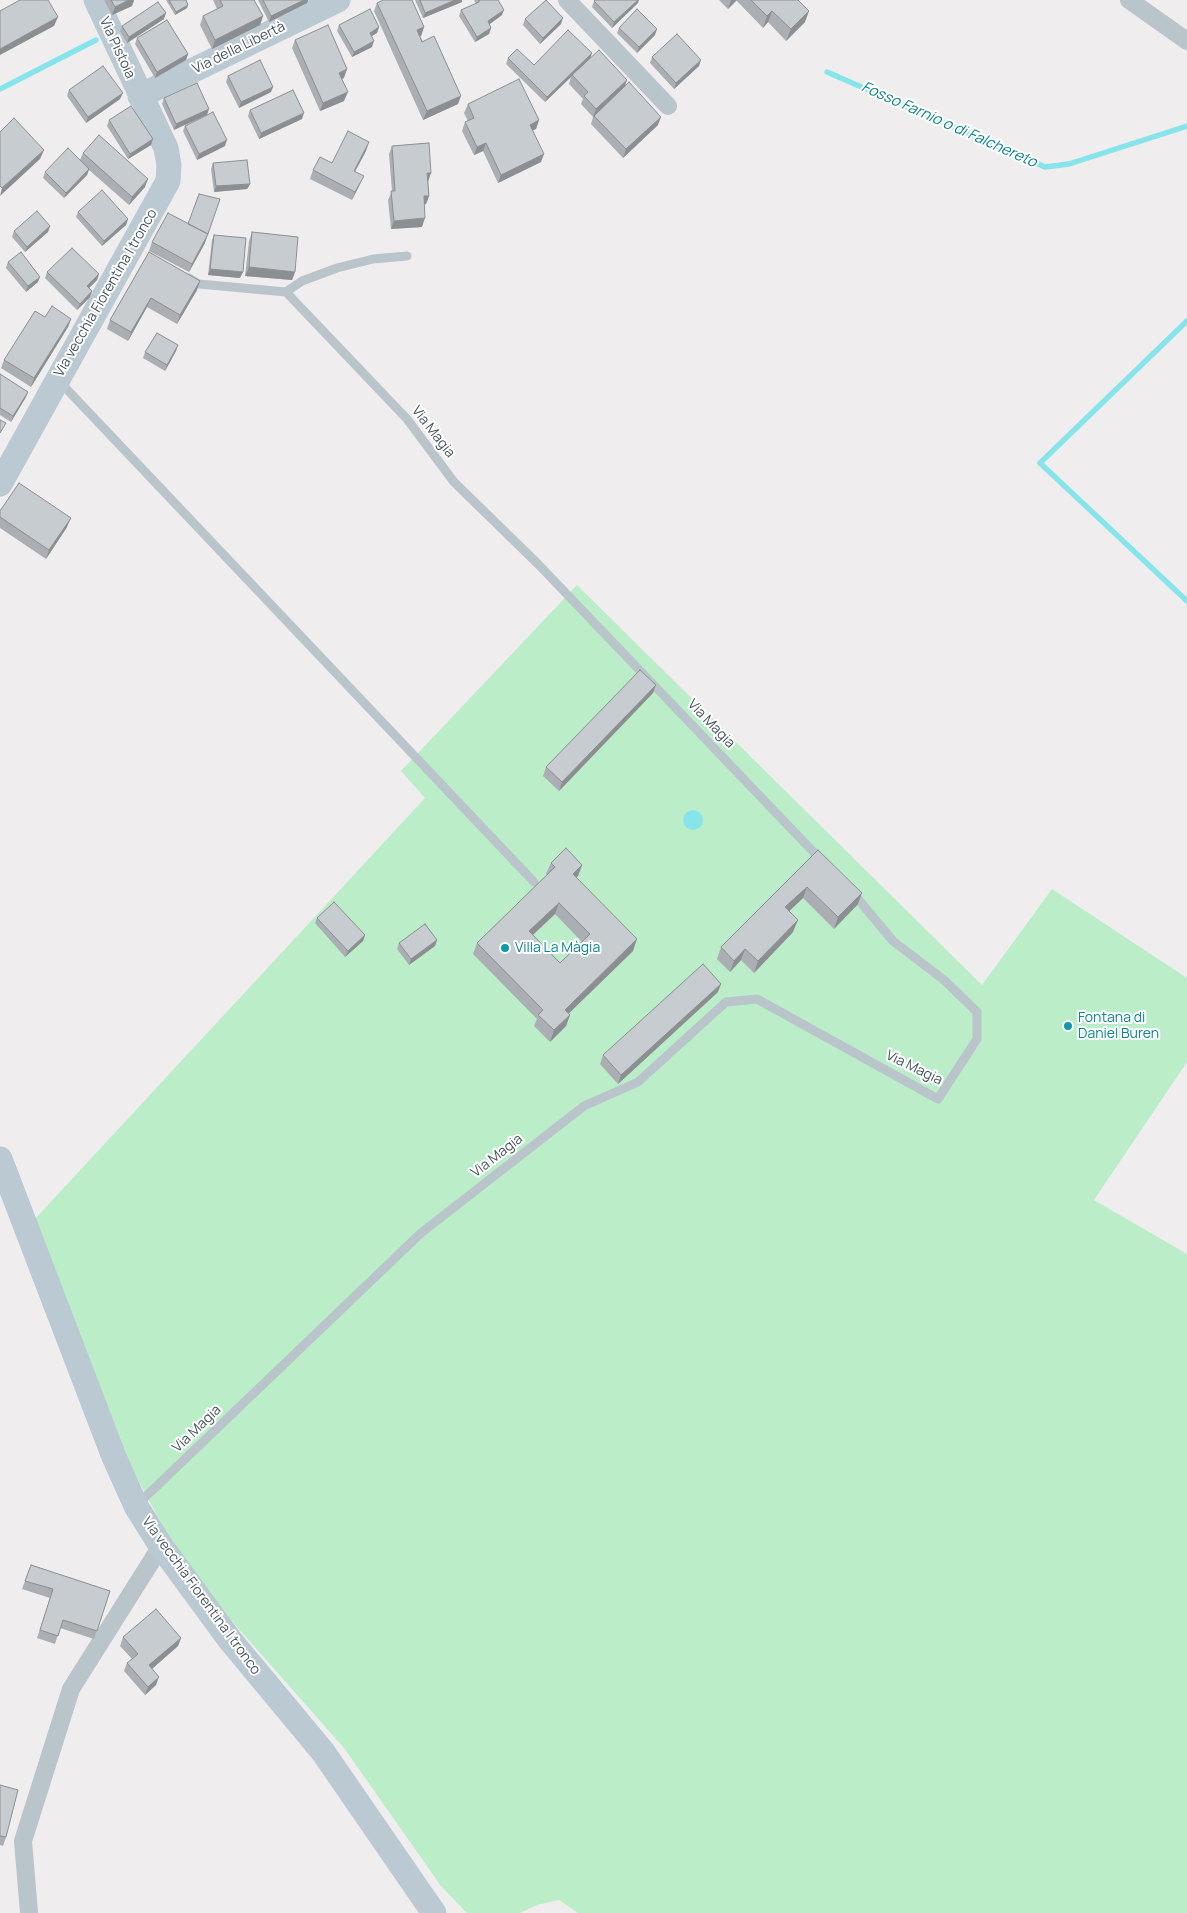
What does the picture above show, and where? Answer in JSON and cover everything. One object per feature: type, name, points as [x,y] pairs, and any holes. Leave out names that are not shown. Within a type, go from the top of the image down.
[{"type":"street","name":"Via Pistoia","points":[[96,0],[140,96]]},
{"type":"street","name":"Via della Libertà","points":[[140,96],[338,0]]},
{"type":"street","points":[[567,0],[668,106]]},
{"type":"street","points":[[1128,0],[1187,41]]},
{"type":"street","name":"Via vecchia Fiorentina I tronco","points":[[2,477],[57,379],[137,248],[168,181],[169,165],[166,148],[140,96]]},
{"type":"street","name":"Via vecchia Fiorentina I tronco","points":[[2,1174],[114,1457],[136,1506],[161,1546],[230,1640],[324,1752],[434,1913]]},
{"type":"street","points":[[29,1913],[23,1841],[71,1688],[161,1546]]},
{"type":"lane","points":[[182,274],[199,284],[286,292],[302,281],[337,268],[374,259],[407,256]]},
{"type":"lane","name":"Via Magia","points":[[286,292],[407,419],[454,482],[538,564],[829,869]]},
{"type":"lane","points":[[57,379],[534,882]]},
{"type":"lane","name":"Via Magia","points":[[136,1506],[421,1233],[584,1106],[638,1082],[726,1002],[757,999],[938,1098],[976,1039],[977,1012],[944,980],[893,941],[843,883]]},
{"type":"green space","points":[[577,585],[982,985],[1052,889],[1187,978],[1187,1062],[1094,1200],[1187,1254],[1187,1913],[578,1913],[559,1900],[537,1905],[520,1913],[467,1913],[441,1886],[344,1748],[230,1619],[175,1549],[122,1450],[33,1221],[425,798],[401,771]]},
{"type":"water","points":[[689,810],[697,810],[703,816],[703,824],[697,830],[689,830],[683,824],[683,816]]},
{"type":"building","points":[[20,0],[48,0],[58,17],[0,49],[0,11]]},
{"type":"building","points":[[111,0],[129,0],[115,7]]},
{"type":"building","points":[[169,0],[186,0],[188,5],[176,12]]},
{"type":"building","points":[[220,0],[254,0],[263,16],[215,40],[203,16],[223,6]]},
{"type":"building","points":[[263,0],[304,0],[271,16]]},
{"type":"building","points":[[383,0],[412,0],[424,27],[417,30],[422,42],[434,36],[461,96],[427,111],[377,3]]},
{"type":"building","points":[[420,0],[455,0],[425,13]]},
{"type":"building","points":[[479,0],[498,0],[504,10],[488,21],[491,28],[477,37],[461,10],[479,2]]},
{"type":"building","points":[[546,0],[563,18],[543,38],[525,19]]},
{"type":"building","points":[[595,0],[638,0],[614,22]]},
{"type":"building","points":[[751,0],[798,0],[809,11],[791,29],[772,11],[767,16]]},
{"type":"building","points":[[158,2],[166,13],[129,37],[122,26]]},
{"type":"building","points":[[370,9],[379,27],[370,33],[374,41],[354,52],[339,25]]},
{"type":"building","points":[[637,9],[657,29],[639,47],[619,28]]},
{"type":"building","points":[[167,20],[188,54],[157,72],[137,38]]},
{"type":"building","points":[[328,25],[347,69],[339,73],[348,92],[323,103],[295,40]]},
{"type":"building","points":[[568,30],[592,53],[547,97],[508,58],[517,49],[534,65]]},
{"type":"building","points":[[677,34],[701,60],[676,83],[652,57]]},
{"type":"building","points":[[599,50],[627,80],[596,109],[584,96],[588,92],[572,75]]},
{"type":"building","points":[[260,60],[273,87],[241,102],[228,76]]},
{"type":"building","points":[[103,66],[123,93],[88,117],[69,90]]},
{"type":"building","points":[[519,79],[539,120],[530,125],[544,154],[501,175],[486,143],[477,147],[465,122],[474,118],[468,104]]},
{"type":"building","points":[[629,82],[661,117],[626,149],[594,116]]},
{"type":"building","points":[[197,83],[209,109],[176,124],[164,98]]},
{"type":"building","points":[[293,90],[304,113],[261,133],[250,110]]},
{"type":"building","points":[[131,106],[153,139],[130,154],[109,120]]},
{"type":"building","points":[[213,112],[227,140],[199,154],[185,126]]},
{"type":"building","points":[[14,118],[44,150],[2,188],[0,186],[0,132]]},
{"type":"building","points":[[348,131],[369,142],[354,171],[364,176],[355,192],[313,170],[320,157],[332,163]]},
{"type":"building","points":[[99,135],[148,179],[132,197],[83,153]]},
{"type":"building","points":[[429,143],[431,173],[427,173],[429,196],[424,196],[425,218],[394,221],[391,191],[395,191],[392,146]]},
{"type":"building","points":[[68,148],[89,169],[66,193],[45,172]]},
{"type":"building","points":[[247,160],[250,184],[216,186],[213,163]]},
{"type":"building","points":[[102,190],[128,219],[104,241],[78,212]]},
{"type":"building","points":[[199,194],[220,199],[208,234],[188,224]]},
{"type":"building","points":[[37,211],[50,226],[27,247],[14,231]]},
{"type":"building","points":[[168,213],[208,234],[192,264],[152,242]]},
{"type":"building","points":[[252,232],[298,237],[295,272],[249,267]]},
{"type":"building","points":[[214,235],[246,238],[243,272],[210,269]]},
{"type":"building","points":[[72,248],[99,274],[87,286],[92,291],[80,304],[47,272]]},
{"type":"building","points":[[21,252],[40,277],[28,286],[8,262]]},
{"type":"building","points":[[149,252],[200,281],[180,315],[151,298],[131,332],[110,320]]},
{"type":"building","points":[[52,306],[71,319],[34,378],[4,360],[35,311],[45,317]]},
{"type":"building","points":[[157,333],[178,345],[167,365],[145,352]]},
{"type":"building","points":[[0,374],[28,392],[13,416],[0,408]]},
{"type":"building","points":[[0,420],[6,423],[0,433]]},
{"type":"building","points":[[19,483],[71,518],[49,550],[0,517],[0,511]]},
{"type":"building","points":[[640,670],[656,685],[562,782],[546,767]]},
{"type":"building","name":"Villa La Màgia","points":[[566,848],[582,865],[573,874],[637,939],[565,1010],[570,1015],[554,1030],[538,1015],[543,1010],[477,943],[555,867],[551,863]],"holes":[[[559,903],[590,934],[560,963],[529,931]]]},
{"type":"building","points":[[818,850],[862,893],[838,917],[807,887],[785,907],[798,920],[758,961],[745,949],[734,961],[721,947]]},
{"type":"building","points":[[334,902],[365,935],[348,951],[317,918]]},
{"type":"building","points":[[425,924],[437,940],[411,959],[399,943]]},
{"type":"building","points":[[703,964],[721,984],[621,1075],[603,1055]]},
{"type":"building","points":[[31,1565],[110,1591],[97,1631],[63,1620],[58,1636],[40,1630],[53,1589],[25,1581]]},
{"type":"building","points":[[156,1609],[181,1638],[149,1665],[159,1677],[148,1687],[127,1663],[138,1654],[123,1637]]},
{"type":"building","points":[[0,1785],[18,1790],[6,1837],[0,1836]]},
{"type":"waterway","name":"Fosso Farnio o di Falchereto","points":[[0,89],[96,40]]},
{"type":"waterway","name":"Fosso Farnio o di Falchereto","points":[[827,72],[1045,167],[1069,164],[1187,126]]},
{"type":"waterway","points":[[1187,321],[1040,463],[1187,601]]},
{"type":"place","name":"Villa La Màgia","points":[[505,948]]},
{"type":"place","name":"Fontana di Daniel Buren","points":[[1068,1026]]}]
